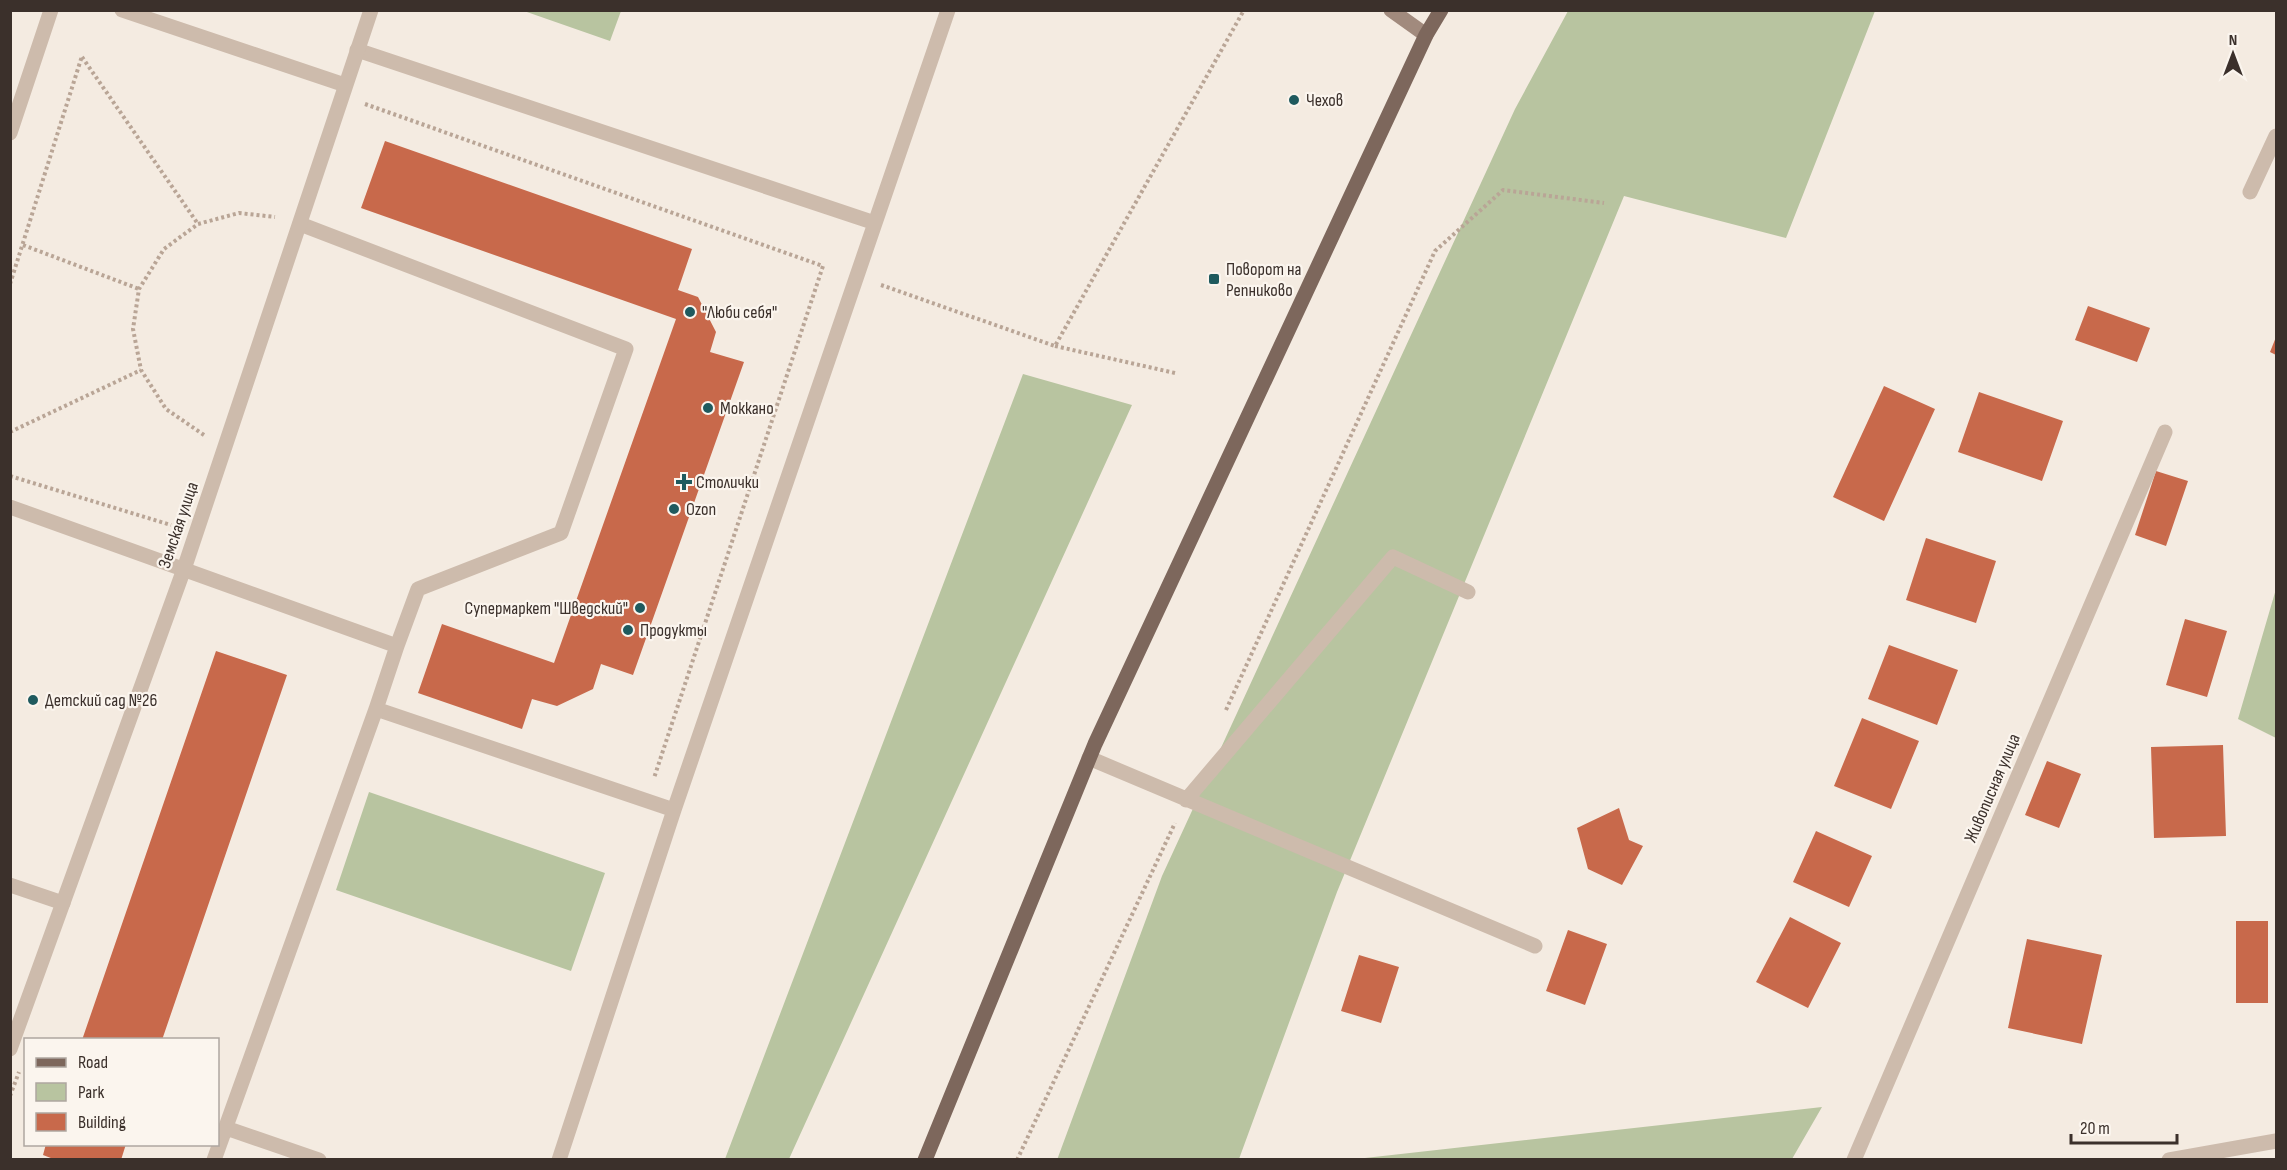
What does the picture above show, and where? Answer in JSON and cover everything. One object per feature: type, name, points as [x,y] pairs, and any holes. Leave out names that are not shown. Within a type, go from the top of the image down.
[{"type":"main road","points":[[925,1160],[1089,758],[1426,35],[1441,10]]},
{"type":"street","points":[[10,133],[51,10]]},
{"type":"street","points":[[122,10],[345,85]]},
{"type":"street","name":"Земская улица","points":[[10,1049],[184,569],[370,10]]},
{"type":"street","points":[[559,1160],[674,810],[948,10]]},
{"type":"street","points":[[1391,10],[1426,35]]},
{"type":"street","points":[[357,50],[875,223]]},
{"type":"street","points":[[2250,192],[2277,136]]},
{"type":"street","points":[[214,1160],[418,589],[561,533],[626,349],[300,224]]},
{"type":"street","name":"Живописная улица","points":[[1854,1160],[2165,432]]},
{"type":"street","points":[[10,507],[397,646]]},
{"type":"street","points":[[1186,800],[1393,557],[1468,591]]},
{"type":"street","points":[[376,709],[674,810]]},
{"type":"street","points":[[1089,758],[1535,946]]},
{"type":"street","points":[[10,885],[63,903]]},
{"type":"street","points":[[226,1128],[319,1160]]},
{"type":"street","points":[[2169,1160],[2277,1141]]},
{"type":"path","points":[[1055,346],[1244,10]]},
{"type":"path","points":[[10,284],[82,56],[198,224]]},
{"type":"path","points":[[365,104],[823,266],[654,780],[643,776]]},
{"type":"path","points":[[1225,714],[1435,251],[1503,190],[1604,203]]},
{"type":"path","points":[[208,424],[204,435],[166,410],[141,370],[133,329],[139,289],[164,249],[198,224],[239,213],[285,218]]},
{"type":"path","points":[[23,245],[139,289]]},
{"type":"path","points":[[857,276],[1055,346],[1176,374]]},
{"type":"path","points":[[10,432],[141,370]]},
{"type":"path","points":[[10,476],[174,526]]},
{"type":"path","points":[[1017,1160],[1186,800]]},
{"type":"green space","points":[[524,11],[621,11],[610,41]]},
{"type":"green space","points":[[1568,11],[1875,11],[1786,238],[1624,196],[1337,892],[1239,1159],[1057,1160],[1162,876],[1515,109]]},
{"type":"green space","points":[[1023,374],[1132,405],[789,1159],[725,1159]]},
{"type":"green space","points":[[2276,589],[2276,738],[2238,719]]},
{"type":"green space","points":[[369,792],[605,873],[571,971],[336,890]]},
{"type":"green space","points":[[1822,1107],[1792,1159],[1356,1159]]},
{"type":"building","points":[[385,141],[692,249],[678,290],[698,297],[716,332],[710,352],[744,362],[633,675],[601,664],[593,689],[557,706],[532,699],[522,729],[418,693],[442,624],[554,663],[676,319],[361,208]]},
{"type":"building","points":[[2088,306],[2150,328],[2137,362],[2075,340]]},
{"type":"building","points":[[2276,337],[2276,355],[2270,352]]},
{"type":"building","points":[[1884,386],[1935,409],[1884,521],[1833,497]]},
{"type":"building","points":[[1979,392],[2063,421],[2042,481],[1958,452]]},
{"type":"building","points":[[2156,471],[2188,481],[2166,546],[2135,535]]},
{"type":"building","points":[[1926,538],[1996,561],[1976,623],[1906,600]]},
{"type":"building","points":[[2185,619],[2227,631],[2207,697],[2166,685]]},
{"type":"building","points":[[1889,645],[1958,670],[1937,725],[1868,699]]},
{"type":"building","points":[[216,651],[287,675],[163,1038],[83,1038]]},
{"type":"building","points":[[1862,718],[1919,741],[1891,809],[1834,786]]},
{"type":"building","points":[[2223,745],[2226,836],[2154,838],[2151,747]]},
{"type":"building","points":[[2047,761],[2081,774],[2059,828],[2025,815]]},
{"type":"building","points":[[1619,808],[1629,840],[1643,846],[1622,885],[1588,869],[1577,828]]},
{"type":"building","points":[[1816,831],[1872,856],[1849,907],[1793,882]]},
{"type":"building","points":[[1790,917],[1841,943],[1808,1008],[1756,982]]},
{"type":"building","points":[[2236,921],[2268,921],[2268,1003],[2236,1003]]},
{"type":"building","points":[[1568,930],[1607,944],[1585,1005],[1546,991]]},
{"type":"building","points":[[2027,939],[2102,955],[2082,1044],[2008,1028]]},
{"type":"building","points":[[1359,955],[1399,967],[1381,1023],[1341,1011]]},
{"type":"building","points":[[45,1146],[125,1146],[121,1160],[56,1160],[43,1155]]},
{"type":"place","name":"Чехов","points":[[1294,100]]},
{"type":"place","name":"Поворот на Репниково","points":[[1214,279]]},
{"type":"place","name":"\"Люби себя\"","points":[[690,312]]},
{"type":"place","name":"Моккано","points":[[708,408]]},
{"type":"place","name":"Столички","points":[[684,482]]},
{"type":"place","name":"Ozon","points":[[674,509]]},
{"type":"place","name":"Супермаркет \"Шведский\"","points":[[640,608]]},
{"type":"place","name":"Продукты","points":[[628,630]]},
{"type":"place","name":"Детский сад №26","points":[[33,700]]}]
